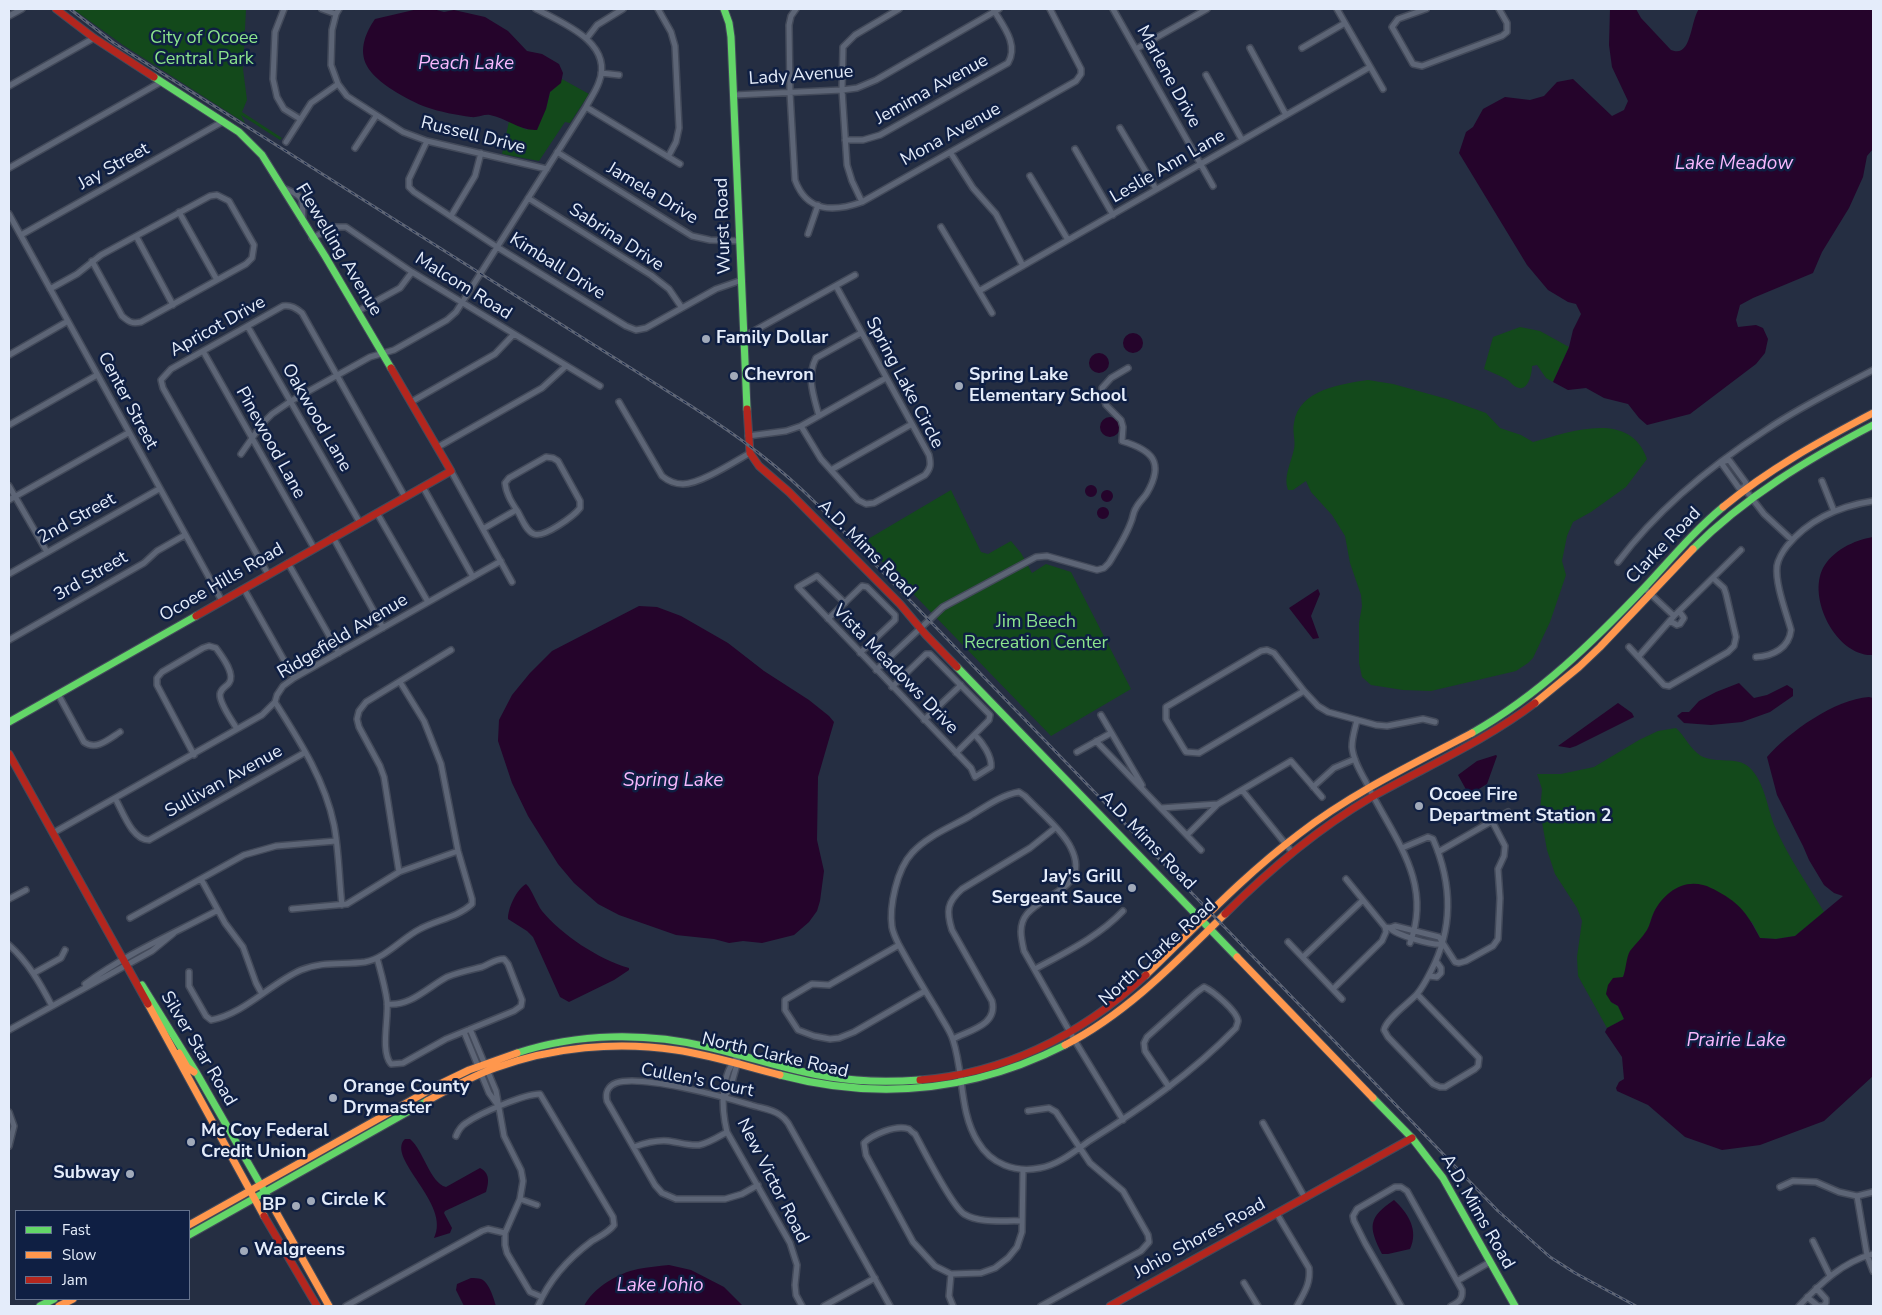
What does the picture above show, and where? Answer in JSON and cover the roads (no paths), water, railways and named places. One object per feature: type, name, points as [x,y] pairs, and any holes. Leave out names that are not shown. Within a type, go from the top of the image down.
[{"type":"street","points":[[9,16],[22,9]]},
{"type":"street","name":"Flewelling Avenue","points":[[56,9],[94,38],[253,142],[263,154],[303,224],[326,256],[438,447],[512,582]]},
{"type":"street","points":[[284,9],[274,32],[272,79],[276,97],[284,109],[300,120]]},
{"type":"street","points":[[322,9],[336,14]]},
{"type":"street","name":"Russell Drive","points":[[340,9],[336,14],[332,30],[331,65],[338,84],[347,96],[403,132],[427,141],[547,169]]},
{"type":"street","points":[[537,9],[587,38],[598,54],[601,73],[619,75]]},
{"type":"street","points":[[587,38],[598,25],[623,9]]},
{"type":"street","points":[[658,9],[671,32],[675,46],[680,128],[676,142],[668,157]]},
{"type":"street","name":"Wurst Road","points":[[724,9],[730,23],[731,37],[748,440]]},
{"type":"street","points":[[796,9],[791,16],[789,25],[790,93],[795,180],[804,198],[818,205],[808,234]]},
{"type":"street","points":[[862,202],[847,165],[841,56],[847,41],[900,9]]},
{"type":"street","name":"Mona Avenue","points":[[818,205],[829,209],[844,208],[862,202],[1076,81],[1081,74],[1078,62],[1050,9]]},
{"type":"street","name":"Marlene Drive","points":[[1113,9],[1213,186]]},
{"type":"street","points":[[1136,49],[1207,9]]},
{"type":"street","points":[[1337,9],[1383,90]]},
{"type":"street","points":[[1426,9],[1398,19],[1392,27],[1413,64],[1416,66],[1422,66],[1502,36],[1507,32],[1508,27],[1499,9]]},
{"type":"street","name":"Lady Avenue","points":[[734,95],[857,88],[876,80],[996,10]]},
{"type":"street","name":"Jemima Avenue","points":[[845,140],[863,140],[880,135],[1008,63],[1013,55],[1012,42],[996,10]]},
{"type":"street","points":[[1302,48],[1345,23]]},
{"type":"street","points":[[9,86],[94,38]]},
{"type":"street","points":[[1250,48],[1286,115]]},
{"type":"street","name":"Leslie Ann Lane","points":[[979,291],[1370,67]]},
{"type":"street","name":"Russell Drive","points":[[241,454],[251,438],[272,414],[291,401],[370,357],[394,350],[447,320],[456,312],[586,107],[599,82],[601,73]]},
{"type":"street","points":[[1206,75],[1242,140]]},
{"type":"street","points":[[9,168],[161,82]]},
{"type":"street","points":[[286,142],[311,103],[338,84]]},
{"type":"street","points":[[586,107],[680,164]]},
{"type":"street","points":[[355,148],[376,116]]},
{"type":"street","name":"Jay Street","points":[[21,235],[222,122]]},
{"type":"street","points":[[1120,128],[1156,189]]},
{"type":"street","name":"Kimball Drive","points":[[427,141],[409,179],[409,187],[414,192],[497,247],[626,326],[636,330],[646,328],[716,289],[742,280]]},
{"type":"street","points":[[1075,149],[1113,215]]},
{"type":"street","name":"Jamela Drive","points":[[557,152],[692,236],[710,240],[740,241]]},
{"type":"street","points":[[950,152],[973,188],[996,214],[1023,266]]},
{"type":"street","points":[[451,216],[475,176],[481,154]]},
{"type":"street","points":[[1030,176],[1068,240]]},
{"type":"street","points":[[282,188],[295,193],[302,200],[304,208],[303,224]]},
{"type":"street","points":[[50,289],[77,274],[92,261],[210,196],[217,195],[229,200],[254,244],[252,258],[246,264],[135,324],[128,322],[122,316],[92,261]]},
{"type":"street","name":"Sabrina Drive","points":[[528,198],[651,275],[669,289],[682,308]]},
{"type":"street","points":[[179,212],[216,280]]},
{"type":"street","name":"Center Street","points":[[9,214],[222,601]]},
{"type":"street","name":"Malcom Road","points":[[312,238],[334,227],[346,227],[412,272],[600,386]]},
{"type":"street","points":[[941,227],[992,314]]},
{"type":"street","points":[[136,236],[172,305]]},
{"type":"street","points":[[358,311],[400,288],[412,272]]},
{"type":"street","points":[[743,337],[855,275]]},
{"type":"street","name":"Spring Lake Circle","points":[[801,426],[821,459],[858,500],[866,504],[874,503],[925,475],[930,469],[929,455],[836,286]]},
{"type":"street","name":"Apricot Drive","points":[[268,574],[163,388],[161,380],[166,373],[202,351],[283,306],[297,308],[302,313],[405,497]]},
{"type":"street","points":[[9,355],[68,321]]},
{"type":"street","name":"Oakwood Lane","points":[[248,327],[360,523]]},
{"type":"street","points":[[820,416],[812,386],[812,365],[816,358],[861,333]]},
{"type":"street","points":[[411,402],[495,354],[514,334]]},
{"type":"street","name":"Pinewood Lane","points":[[202,351],[314,548]]},
{"type":"street","points":[[438,447],[542,388],[566,366]]},
{"type":"street","points":[[876,670],[942,607],[1036,557],[1047,556],[1097,570],[1104,568],[1109,563],[1131,524],[1135,509],[1146,495],[1157,472],[1154,462],[1147,452],[1122,441],[1124,427],[1121,420],[1106,405],[1103,395],[1102,388],[1105,383],[1128,368]]},
{"type":"street","points":[[1618,562],[1657,518],[1724,461],[1766,429],[1873,370]]},
{"type":"street","points":[[9,425],[97,375]]},
{"type":"street","points":[[619,402],[662,476],[670,482],[684,484],[705,478],[750,453],[748,440],[801,426],[886,378]]},
{"type":"street","name":"Clarke Road","points":[[1492,721],[1514,707],[1573,659],[1644,588],[1686,540],[1745,489],[1820,440],[1873,413]]},
{"type":"street","points":[[831,470],[912,424]]},
{"type":"street","name":"Clarke Road","points":[[1495,729],[1513,719],[1560,684],[1597,650],[1721,522],[1751,498],[1821,452],[1873,425]]},
{"type":"street","points":[[9,500],[128,433]]},
{"type":"street","name":"A.D. Mims Road","points":[[750,453],[759,466],[789,492],[828,531],[1412,1138],[1443,1178],[1515,1306]]},
{"type":"street","points":[[546,457],[558,461],[580,501],[580,508],[576,514],[542,535],[529,531],[516,510],[506,490],[505,483],[509,478],[546,457]]},
{"type":"street","points":[[1724,461],[1728,460],[1746,482],[1745,489],[1764,514],[1792,540]]},
{"type":"street","points":[[1724,461],[1722,464],[1739,488],[1745,489]]},
{"type":"street","name":"Ocoee Hills Road","points":[[9,722],[451,471]]},
{"type":"street","points":[[1730,475],[1736,471]]},
{"type":"street","points":[[1822,481],[1834,511]]},
{"type":"street","points":[[9,486],[47,552]]},
{"type":"street","points":[[422,487],[473,577]]},
{"type":"street","name":"2nd Street","points":[[9,574],[159,489]]},
{"type":"street","points":[[1756,657],[1767,656],[1785,646],[1790,638],[1791,630],[1778,580],[1777,565],[1783,551],[1808,525],[1834,511],[1873,502]]},
{"type":"street","points":[[483,529],[516,510]]},
{"type":"street","points":[[377,513],[428,602]]},
{"type":"street","name":"3rd Street","points":[[9,640],[144,563],[157,551],[185,535]]},
{"type":"street","points":[[333,537],[383,628]]},
{"type":"street","points":[[1639,656],[1674,616],[1741,550]]},
{"type":"street","name":"Ridgefield Avenue","points":[[53,834],[262,715],[275,702],[283,686],[294,678],[501,561]]},
{"type":"street","points":[[288,563],[339,653]]},
{"type":"street","name":"Vista Meadows Drive","points":[[845,603],[817,576],[798,587],[971,768],[975,776],[991,767],[992,761],[975,735]]},
{"type":"street","points":[[1629,647],[1664,685],[1669,686],[1728,652],[1734,646],[1736,637],[1724,588],[1713,578]]},
{"type":"street","points":[[828,619],[862,586],[867,587],[895,616],[895,620],[860,653]]},
{"type":"street","points":[[244,588],[294,678]]},
{"type":"street","points":[[1644,588],[1652,593],[1674,616]]},
{"type":"street","points":[[1670,621],[1677,625],[1680,624],[1684,618],[1679,611]]},
{"type":"street","points":[[194,754],[157,685],[157,678],[162,672],[203,648],[209,646],[216,648],[231,673],[232,679],[222,688],[220,695],[237,730]]},
{"type":"street","points":[[398,872],[384,777],[359,727],[357,719],[359,711],[366,702],[451,650]]},
{"type":"street","points":[[1304,691],[1199,753],[1186,752],[1166,719],[1166,707],[1261,651],[1268,650],[1274,653],[1318,706],[1328,712],[1376,725],[1387,726],[1423,719],[1435,722]]},
{"type":"street","points":[[892,687],[926,654],[930,654],[961,685],[990,715],[989,720],[956,753]]},
{"type":"street","points":[[189,972],[189,986],[206,1016],[212,1020],[220,1019],[302,969],[321,964],[365,962],[377,958],[421,928],[466,910],[472,904],[472,898],[458,852],[441,764],[424,721],[400,682]]},
{"type":"street","points":[[924,720],[961,685]]},
{"type":"street","points":[[58,694],[84,742],[89,746],[96,746],[120,732]]},
{"type":"street","points":[[275,702],[319,778],[327,798],[334,826],[342,905]]},
{"type":"street","points":[[1100,715],[1147,794]]},
{"type":"street","points":[[1357,720],[1353,738],[1354,759],[1402,848],[1411,869],[1416,888],[1417,909],[1411,940]]},
{"type":"street","name":"North Clarke Road","points":[[190,1223],[446,1081],[481,1064],[523,1050],[553,1044],[618,1037],[674,1040],[800,1072],[863,1081],[899,1082],[960,1074],[1010,1061],[1038,1049],[1094,1018],[1137,984],[1201,919],[1285,844],[1329,811],[1492,721]]},
{"type":"street","name":"North Clarke Road","points":[[190,1233],[484,1072],[552,1053],[612,1046],[673,1049],[797,1080],[854,1089],[883,1091],[961,1083],[1015,1068],[1075,1041],[1124,1008],[1262,878],[1327,825],[1373,796],[1495,729]]},
{"type":"street","points":[[1077,752],[1111,733]]},
{"type":"street","points":[[1096,741],[1201,850]]},
{"type":"street","name":"Sullivan Avenue","points":[[115,798],[137,836],[143,840],[149,840],[304,753]]},
{"type":"street","name":"Silver Star Road","points":[[9,754],[125,962],[253,1199],[317,1306]]},
{"type":"street","points":[[1313,787],[1334,768],[1354,759]]},
{"type":"street","points":[[1186,835],[1218,804],[1291,761],[1322,797]]},
{"type":"street","points":[[1242,790],[1292,852]]},
{"type":"street","points":[[1122,1120],[1034,969],[1024,950],[1020,937],[1021,926],[1026,915],[1035,906],[1060,892],[1069,883],[1074,873],[1075,860],[1071,848],[1055,828],[1019,792],[1004,796],[927,840],[911,854],[901,872],[894,895],[892,930],[953,1039],[968,1119],[978,1142],[989,1157],[1006,1167],[1023,1170],[1041,1168],[1059,1161],[1122,1120],[1170,1088],[1197,1066],[1236,1028],[1238,1021],[1236,1015],[1213,991],[1204,987],[1196,992],[1147,1037],[1144,1043],[1146,1051],[1170,1088]]},
{"type":"street","points":[[1161,808],[1218,804]]},
{"type":"street","points":[[1438,852],[1508,812]]},
{"type":"street","points":[[1399,931],[1414,931],[1439,938],[1455,962],[1462,963],[1493,946],[1498,939],[1500,906],[1498,869],[1506,851],[1504,841],[1492,821]]},
{"type":"street","points":[[953,1039],[986,1023],[991,1018],[994,1009],[992,1001],[952,930],[948,918],[952,897],[1042,840],[1055,828]]},
{"type":"street","points":[[1402,848],[1431,836],[1445,874],[1448,914],[1441,952],[1429,976],[1417,994],[1387,1022],[1385,1034],[1433,1084],[1444,1087],[1475,1069],[1478,1066],[1479,1058],[1417,994]]},
{"type":"street","points":[[130,918],[244,855],[276,846],[336,841]]},
{"type":"street","points":[[292,909],[342,905],[363,895],[398,872],[458,852]]},
{"type":"street","points":[[201,879],[218,910],[243,947],[262,994]]},
{"type":"street","points":[[1346,879],[1387,928]]},
{"type":"street","points":[[9,899],[26,890]]},
{"type":"street","points":[[1303,958],[1363,900]]},
{"type":"street","points":[[9,1030],[125,962],[152,951],[174,933],[218,910]]},
{"type":"street","points":[[1034,969],[1094,936],[1111,924],[1123,911]]},
{"type":"street","points":[[1387,928],[1394,926],[1411,940],[1443,944]]},
{"type":"street","points":[[1333,989],[1382,941],[1387,928]]},
{"type":"street","points":[[1288,942],[1342,999]]},
{"type":"street","points":[[9,945],[34,973],[52,1006]]},
{"type":"street","points":[[899,945],[829,985],[812,984],[806,986],[785,1000],[785,1010],[793,1025],[803,1033],[821,1038],[839,1038],[854,1032],[925,991]]},
{"type":"street","points":[[34,973],[62,958],[65,950]]},
{"type":"street","points":[[377,958],[384,982],[387,1004],[386,1054],[391,1064],[403,1063],[446,1039],[514,1011],[521,1006],[522,1000],[508,964],[504,959],[496,959],[482,966],[445,978],[406,1002],[396,1005],[387,1004]]},
{"type":"street","name":"Silver Star Road","points":[[125,962],[152,1000],[196,1072],[329,1306]]},
{"type":"street","points":[[1429,976],[1437,977],[1441,973],[1442,968],[1436,962]]},
{"type":"street","points":[[159,1025],[170,1036],[187,1067],[196,1072]]},
{"type":"street","points":[[470,1029],[489,1093],[499,1107]]},
{"type":"street","points":[[464,1032],[481,1064]]},
{"type":"street","name":"New Victor Road","points":[[739,1055],[723,1086],[723,1111],[727,1132],[790,1243],[797,1265],[796,1295],[802,1306]]},
{"type":"street","points":[[484,1072],[496,1090],[500,1126],[522,1170],[523,1181],[520,1199],[505,1233],[504,1245],[530,1292],[542,1297]]},
{"type":"street","points":[[187,1078],[196,1082],[216,1114],[223,1121]]},
{"type":"street","name":"Cullen's Court","points":[[758,1185],[742,1194],[725,1199],[671,1198],[662,1193],[655,1185],[607,1101],[606,1095],[609,1087],[616,1083],[627,1081],[648,1082],[724,1097],[781,1115],[788,1123],[890,1306]]},
{"type":"street","points":[[489,1093],[496,1090]]},
{"type":"street","points":[[456,1136],[459,1129],[465,1123],[499,1107],[531,1095],[540,1094],[613,1217],[614,1225],[608,1232],[593,1241],[557,1274],[538,1306]]},
{"type":"street","points":[[1028,1112],[1049,1108],[1056,1112],[1090,1163],[1123,1191],[1148,1235],[1149,1242],[1140,1251],[1041,1306]]},
{"type":"street","points":[[9,1112],[14,1126],[9,1146]]},
{"type":"street","points":[[1263,1123],[1305,1198]]},
{"type":"street","points":[[1022,1221],[983,1220],[963,1213],[953,1202],[915,1134],[909,1129],[899,1128],[882,1132],[864,1143],[866,1155],[913,1242],[935,1266],[951,1274],[981,1273],[995,1268],[1017,1247],[1022,1232],[1023,1170]]},
{"type":"street","points":[[634,1147],[656,1141],[689,1145],[700,1144],[727,1132]]},
{"type":"street","name":"Johio Shores Road","points":[[1110,1306],[1412,1138]]},
{"type":"street","points":[[1780,1186],[1793,1181],[1816,1182],[1839,1192],[1857,1196],[1873,1192]]},
{"type":"street","points":[[1401,1306],[1365,1243],[1353,1216],[1357,1210],[1395,1187],[1401,1187],[1407,1191],[1457,1281],[1462,1296],[1460,1301],[1451,1306]]},
{"type":"street","points":[[1857,1196],[1873,1271]]},
{"type":"street","points":[[520,1199],[537,1205]]},
{"type":"street","points":[[1277,1214],[1309,1268],[1310,1278],[1298,1305],[1304,1306]]},
{"type":"street","points":[[346,1306],[488,1229],[505,1233]]},
{"type":"street","points":[[1812,1241],[1830,1276]]},
{"type":"street","points":[[1799,1306],[1830,1276],[1848,1263],[1870,1254]]},
{"type":"street","points":[[1457,1281],[1490,1262]]},
{"type":"street","points":[[951,1274],[949,1296],[953,1306]]},
{"type":"street","points":[[824,1306],[875,1278]]},
{"type":"street","points":[[1244,1283],[1258,1306]]},
{"type":"street","points":[[1807,1297],[1818,1306],[1826,1303],[1826,1298],[1816,1288]]},
{"type":"street","points":[[40,1306],[52,1300]]},
{"type":"street","points":[[59,1306],[71,1300]]},
{"type":"water","name":"Peach Lake","points":[[418,9],[433,9],[444,12],[454,10],[485,17],[508,31],[527,51],[542,54],[559,64],[563,73],[561,83],[550,92],[546,109],[537,130],[531,130],[490,115],[471,117],[431,109],[402,96],[371,72],[364,60],[363,48],[366,35],[375,19]]},
{"type":"water","name":"Lake Meadow","points":[[1610,9],[1636,9],[1641,18],[1671,50],[1678,51],[1687,44],[1699,9],[1873,9],[1873,149],[1867,156],[1863,177],[1849,208],[1822,252],[1813,273],[1740,305],[1736,320],[1738,327],[1756,325],[1763,328],[1768,339],[1765,353],[1756,364],[1690,414],[1647,425],[1628,404],[1604,398],[1586,388],[1568,390],[1553,382],[1581,314],[1576,304],[1568,302],[1548,290],[1527,265],[1459,153],[1466,132],[1473,127],[1483,109],[1505,97],[1530,100],[1544,96],[1557,82],[1573,79],[1612,116],[1624,110],[1628,101],[1612,67],[1609,45]]},
{"type":"water","points":[[1133,333],[1140,336],[1143,343],[1140,350],[1133,353],[1126,350],[1123,343],[1126,336]]},
{"type":"water","points":[[1099,353],[1106,356],[1109,363],[1106,370],[1099,373],[1092,370],[1089,363],[1092,356]]},
{"type":"water","points":[[1110,417],[1117,420],[1120,427],[1117,434],[1110,437],[1103,434],[1100,427],[1103,420]]},
{"type":"water","points":[[1089,485],[1093,485],[1097,491],[1093,497],[1089,497],[1085,493],[1085,489]]},
{"type":"water","points":[[1105,490],[1109,490],[1113,496],[1109,502],[1105,502],[1101,498],[1101,494]]},
{"type":"water","points":[[1101,507],[1105,507],[1109,513],[1105,519],[1101,519],[1097,515],[1097,511]]},
{"type":"water","points":[[1873,537],[1873,655],[1860,653],[1848,647],[1837,637],[1828,624],[1822,610],[1819,581],[1823,568],[1832,556],[1844,547]]},
{"type":"water","points":[[1318,589],[1320,594],[1311,616],[1319,638],[1313,639],[1289,608]]},
{"type":"water","name":"Spring Lake","points":[[639,606],[657,607],[681,616],[728,643],[764,671],[809,700],[834,722],[818,777],[817,840],[824,871],[820,901],[817,911],[809,922],[794,935],[762,943],[743,941],[729,943],[714,939],[676,935],[619,915],[598,904],[574,883],[558,864],[528,816],[512,783],[498,741],[499,720],[512,695],[552,651]]},
{"type":"water","points":[[1739,683],[1754,698],[1767,695],[1787,685],[1793,689],[1793,696],[1770,712],[1742,722],[1711,725],[1684,723],[1677,716],[1682,712],[1689,712],[1699,701]]},
{"type":"water","name":"Prairie Lake","points":[[1869,697],[1873,698],[1873,1076],[1824,1121],[1760,1145],[1722,1150],[1685,1137],[1648,1105],[1617,1091],[1616,1088],[1619,1082],[1624,1079],[1622,1057],[1605,1032],[1607,1028],[1624,1019],[1618,1006],[1611,1002],[1606,994],[1608,985],[1613,978],[1623,977],[1630,951],[1647,930],[1653,914],[1662,899],[1681,886],[1695,884],[1707,886],[1717,891],[1743,911],[1760,938],[1776,939],[1795,936],[1843,896],[1834,893],[1824,885],[1809,860],[1777,795],[1767,757],[1787,737],[1814,718],[1842,704]]},
{"type":"water","points":[[1618,703],[1632,713],[1634,717],[1576,746],[1570,748],[1558,746]]},
{"type":"water","points":[[1496,755],[1487,784],[1469,795],[1458,775],[1477,761]]},
{"type":"water","points":[[526,884],[542,911],[560,929],[581,945],[605,959],[629,968],[629,970],[614,980],[569,1002],[560,997],[533,937],[508,919],[513,900],[519,890]]},
{"type":"water","points":[[405,1139],[410,1139],[415,1144],[436,1180],[446,1187],[480,1168],[486,1172],[488,1181],[486,1192],[445,1211],[444,1213],[452,1228],[450,1233],[434,1238],[437,1225],[434,1211],[404,1158],[401,1147]]},
{"type":"water","points":[[1394,1200],[1404,1210],[1411,1222],[1413,1229],[1412,1242],[1410,1249],[1382,1254],[1374,1236],[1373,1223],[1379,1212]]},
{"type":"water","name":"Lake Johio","points":[[669,1265],[691,1270],[724,1287],[743,1306],[584,1306],[600,1287],[622,1274],[638,1269]]},
{"type":"water","points":[[471,1278],[484,1281],[491,1291],[496,1306],[464,1306],[456,1290],[457,1284]]},
{"type":"railway","points":[[70,9],[114,43],[691,406],[743,441],[775,466],[821,508],[1498,1211],[1550,1257],[1575,1273],[1636,1306]]},
{"type":"place","name":"Family Dollar","points":[[706,339]]},
{"type":"place","name":"Chevron","points":[[734,376]]},
{"type":"place","name":"Spring Lake Elementary School","points":[[959,386]]},
{"type":"place","name":"Ocoee Fire Department Station 2","points":[[1419,806]]},
{"type":"place","name":"Jay's Grill Sergeant Sauce","points":[[1132,888]]},
{"type":"place","name":"Orange County Drymaster","points":[[333,1098]]},
{"type":"place","name":"Mc Coy Federal Credit Union","points":[[191,1142]]},
{"type":"place","name":"Subway","points":[[130,1174]]},
{"type":"place","name":"Circle K","points":[[311,1201]]},
{"type":"place","name":"BP","points":[[296,1206]]},
{"type":"place","name":"Walgreens","points":[[244,1251]]},
{"type":"park label","name":"City of Ocoee Central Park","points":[[204,49]]},
{"type":"park label","name":"Jim Beech Recreation Center","points":[[1036,633]]}]
